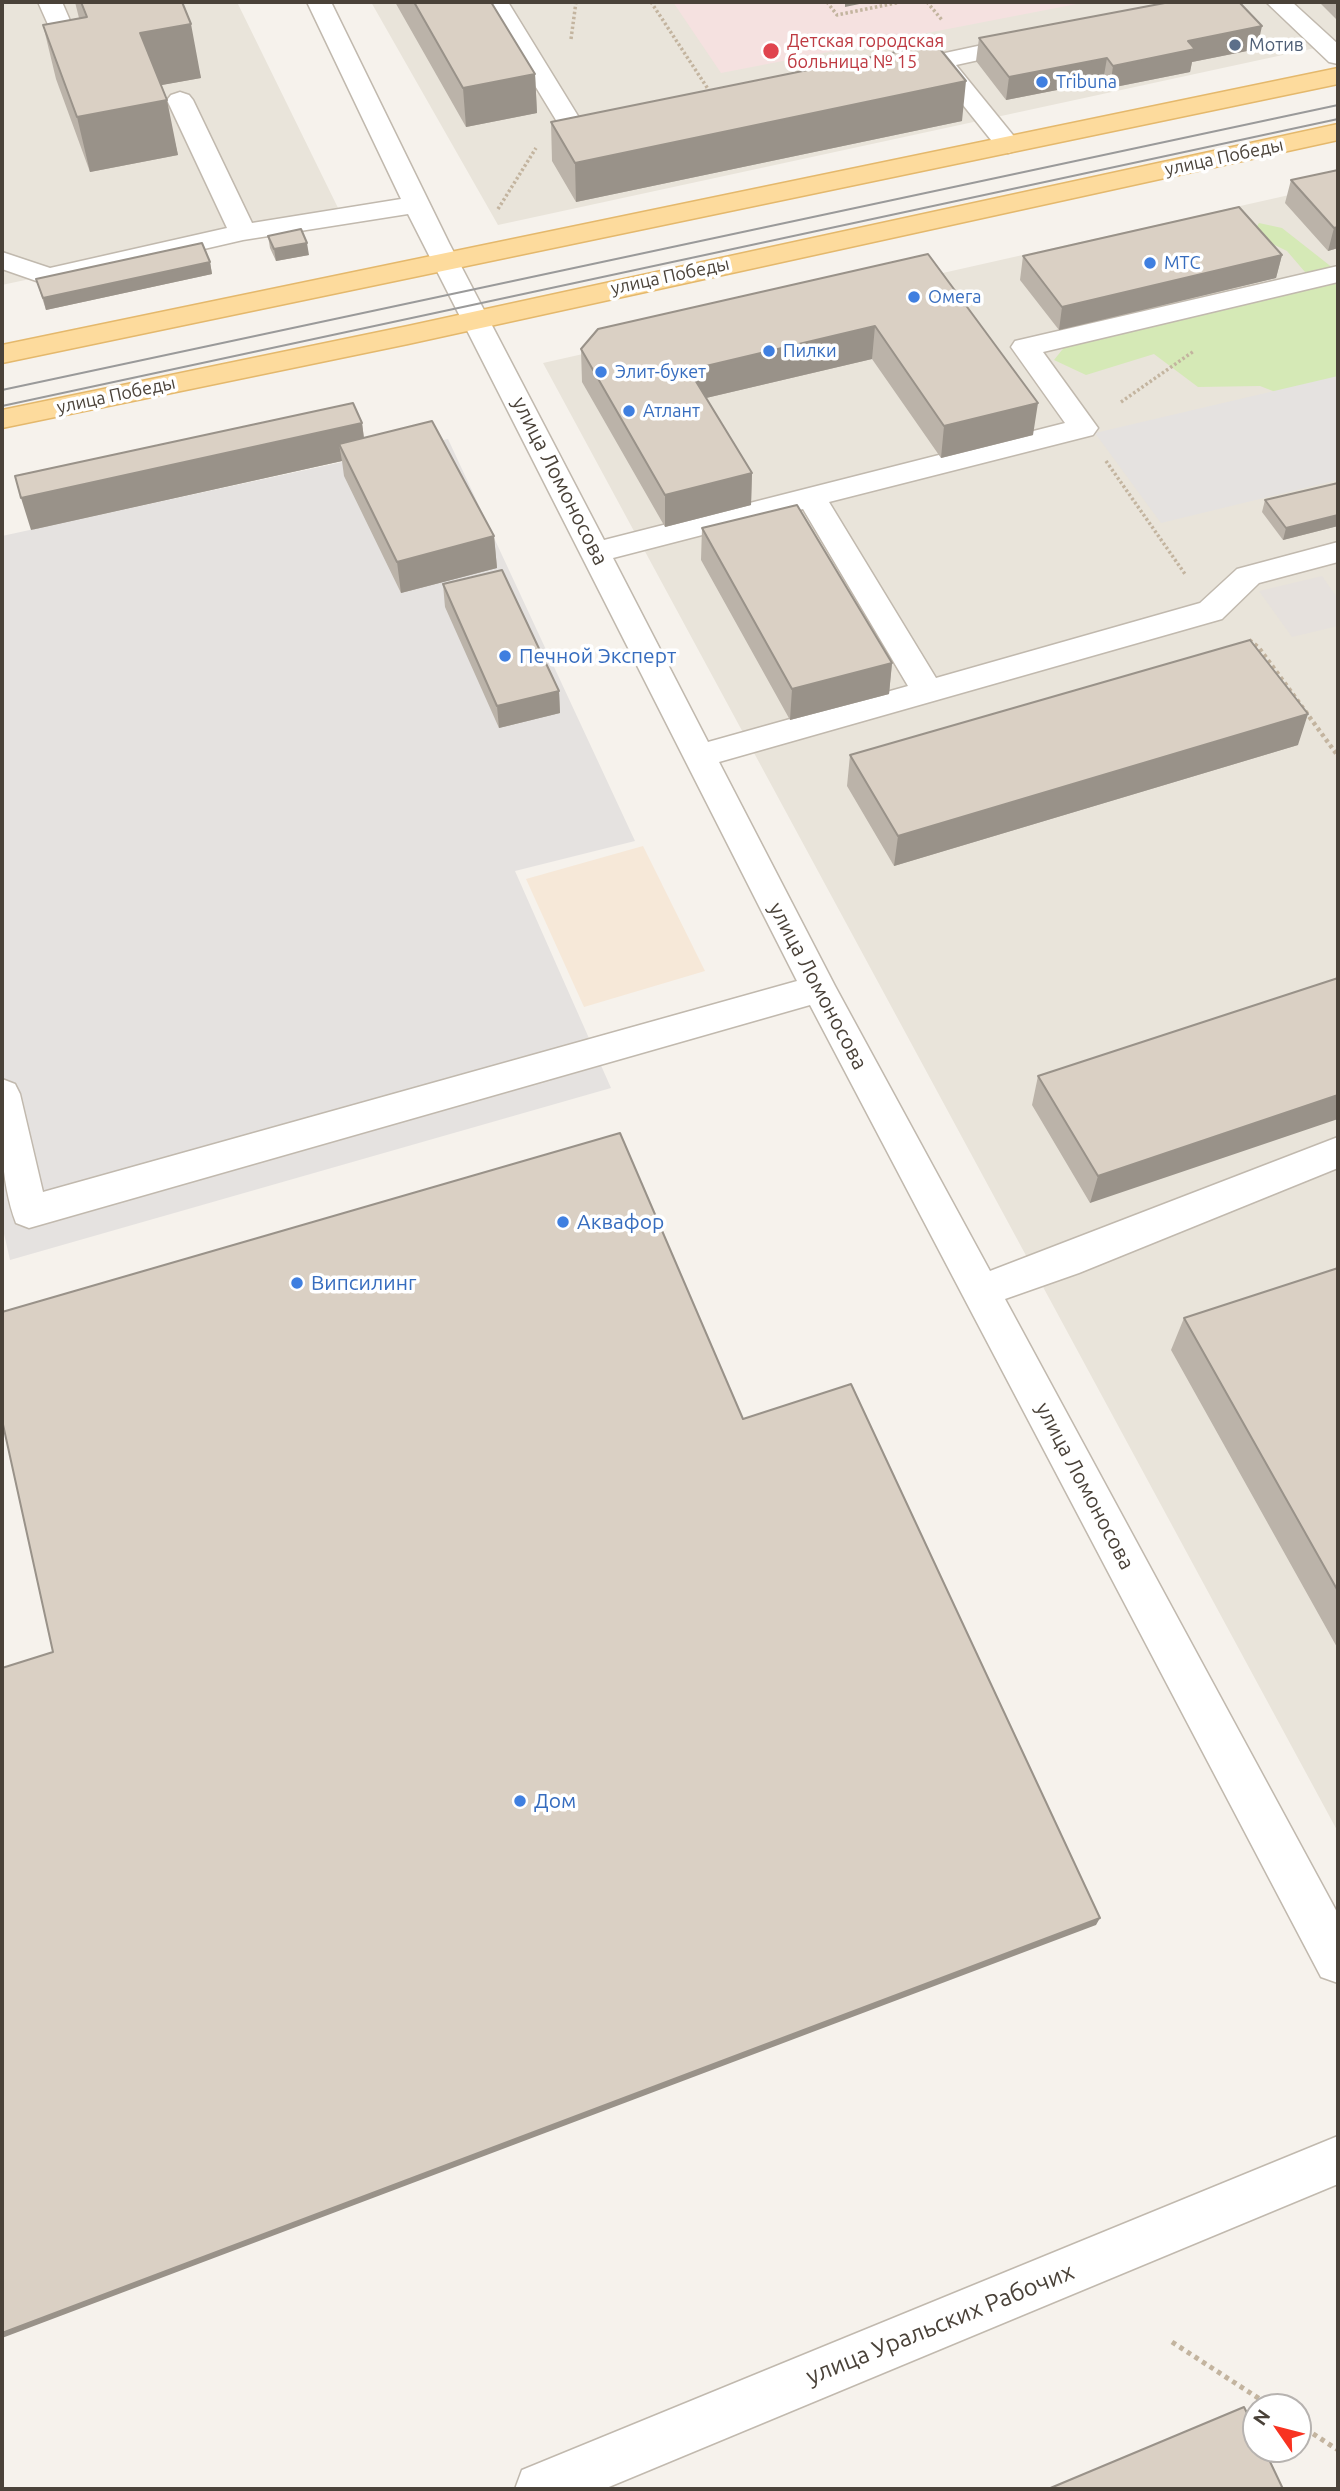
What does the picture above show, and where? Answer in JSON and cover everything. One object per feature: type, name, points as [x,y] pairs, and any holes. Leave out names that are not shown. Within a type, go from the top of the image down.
[{"type":"main road","points":[[2,354],[1338,76]]},
{"type":"main road","name":"улица Победы","points":[[2,419],[1338,132]]},
{"type":"street","points":[[50,2],[76,62]]},
{"type":"street","name":"улица Ломоносова","points":[[319,2],[446,261],[819,989],[1338,1960]]},
{"type":"street","points":[[496,2],[579,138],[631,128]]},
{"type":"street","points":[[1278,2],[1338,57]]},
{"type":"street","points":[[1008,145],[940,61],[1051,38]]},
{"type":"street","points":[[919,72],[945,67]]},
{"type":"street","points":[[180,100],[243,232]]},
{"type":"street","points":[[2,260],[48,277],[243,232],[418,204]]},
{"type":"street","points":[[596,552],[1083,428],[1026,347],[1338,274]]},
{"type":"street","points":[[811,498],[929,692]]},
{"type":"street","points":[[700,756],[1211,611],[1248,576],[1338,552]]},
{"type":"street","points":[[2,1094],[30,1212],[819,989]]},
{"type":"street","points":[[981,1292],[1338,1152]]},
{"type":"street","name":"улица Уральских Рабочих","points":[[541,2489],[1338,2160]]},
{"type":"path","points":[[651,2],[715,100]]},
{"type":"path","points":[[827,2],[837,15],[901,2]]},
{"type":"path","points":[[1083,428],[1198,349]]},
{"type":"path","points":[[1172,2342],[1250,2393]]},
{"type":"path","points":[[1312,2433],[1338,2450]]},
{"type":"shaded area","points":[[2,2],[237,2],[340,212],[2,285]]},
{"type":"shaded area","points":[[371,2],[1338,2],[1338,43],[498,225]]},
{"type":"shaded area","name":"Детская городская больница № 15","points":[[673,2],[1087,2],[721,73]]},
{"type":"shaded area","points":[[1338,184],[1338,1832],[543,363]]},
{"type":"shaded area","points":[[1338,376],[1338,480],[1161,523],[1095,433]]},
{"type":"shaded area","points":[[448,439],[635,841],[515,871],[611,1088],[10,1260],[2,1225],[2,536]]},
{"type":"shaded area","points":[[1322,576],[1338,599],[1338,626],[1292,637],[1259,591]]},
{"type":"shaded area","points":[[643,846],[705,971],[584,1007],[526,879]]},
{"type":"green space","points":[[1259,223],[1282,228],[1338,272],[1338,401],[1309,405],[1260,386],[1198,387],[1154,354],[1086,375],[1054,360],[1066,345],[1311,279],[1287,251],[1252,234]]},
{"type":"building","points":[[81,2],[182,2],[191,24],[140,33],[167,100],[77,117],[43,25],[87,17]]},
{"type":"building","points":[[414,2],[491,2],[535,74],[463,88]]},
{"type":"building","points":[[1170,2],[1239,2],[1262,26],[1188,41],[1195,49],[1113,66],[1107,58],[1009,77],[979,38]]},
{"type":"building","points":[[936,44],[966,81],[575,163],[551,122]]},
{"type":"building","points":[[1338,170],[1338,227],[1334,228],[1291,180]]},
{"type":"building","points":[[1239,207],[1282,255],[1062,307],[1023,256]]},
{"type":"building","points":[[301,229],[307,243],[274,249],[268,236]]},
{"type":"building","points":[[202,243],[210,262],[43,298],[36,279]]},
{"type":"building","points":[[928,254],[1038,403],[944,426],[875,326],[689,370],[752,473],[665,495],[581,349],[598,329]]},
{"type":"building","points":[[353,403],[362,423],[21,498],[15,476]]},
{"type":"building","points":[[432,421],[494,536],[397,562],[339,444]]},
{"type":"building","points":[[1338,483],[1338,515],[1286,528],[1265,500]]},
{"type":"building","points":[[797,505],[892,663],[792,689],[702,528]]},
{"type":"building","points":[[502,570],[559,691],[497,706],[443,584]]},
{"type":"building","points":[[1250,640],[1308,714],[898,836],[850,755]]},
{"type":"building","points":[[1338,978],[1338,1095],[1098,1176],[1038,1076]]},
{"type":"building","name":"Дом","points":[[620,1133],[743,1419],[851,1384],[1100,1918],[2,2333],[2,1668],[53,1652],[2,1420],[2,1312]]},
{"type":"building","points":[[1338,1268],[1338,1591],[1184,1318]]},
{"type":"building","points":[[1242,2408],[1242,2463],[1271,2463],[1283,2489],[1048,2489]]},
{"type":"tram line","points":[[2,390],[1338,105]]},
{"type":"tram line","points":[[2,406],[1338,119]]},
{"type":"place","name":"Мотив","points":[[1235,45]]},
{"type":"place","name":"Детская городская больница № 15","points":[[771,51]]},
{"type":"place","name":"Tribuna","points":[[1042,82]]},
{"type":"place","name":"МТС","points":[[1150,263]]},
{"type":"place","name":"Омега","points":[[914,297]]},
{"type":"place","name":"Пилки","points":[[769,351]]},
{"type":"place","name":"Элит-букет","points":[[601,372]]},
{"type":"place","name":"Атлант","points":[[629,411]]},
{"type":"place","name":"Печной Эксперт","points":[[505,656]]},
{"type":"place","name":"Аквафор","points":[[563,1222]]},
{"type":"place","name":"Випсилинг","points":[[297,1283]]},
{"type":"place","name":"Дом","points":[[520,1801]]}]
